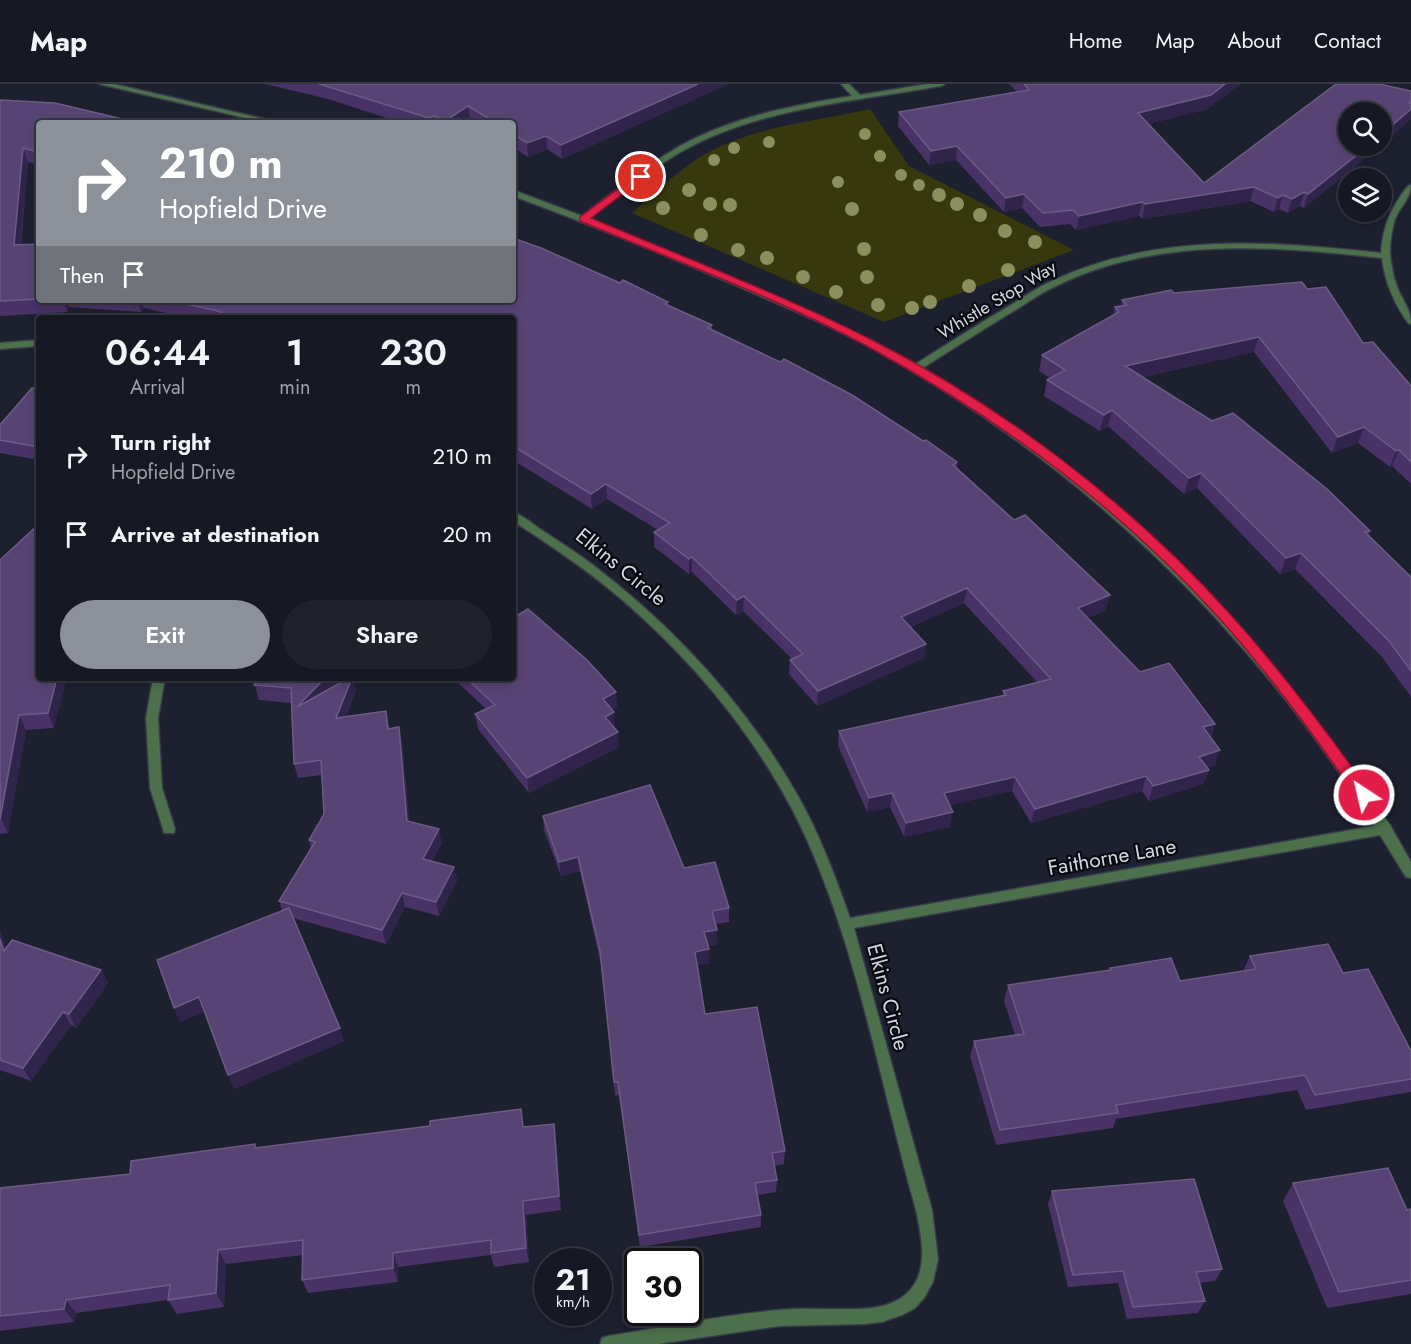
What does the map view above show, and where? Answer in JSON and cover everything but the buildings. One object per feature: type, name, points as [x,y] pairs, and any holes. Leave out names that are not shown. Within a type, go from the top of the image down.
[{"type":"street","points":[[103,84],[265,120]]},
{"type":"street","points":[[845,84],[859,98]]},
{"type":"street","points":[[584,219],[659,163],[699,139],[770,115],[941,84]]},
{"type":"street","points":[[1411,188],[1395,209],[1387,231],[1385,256],[1392,287],[1411,321]]},
{"type":"street","points":[[516,194],[584,219],[806,312],[914,369],[981,409],[1042,453],[1104,501],[1164,555],[1223,615],[1308,717],[1385,829],[1411,873]]},
{"type":"street","name":"Whistle Stop Way","points":[[914,369],[1052,284],[1086,269],[1124,258],[1164,249],[1228,244],[1297,246],[1385,256]]},
{"type":"street","points":[[0,346],[36,343]]},
{"type":"street","name":"Elkins Circle","points":[[516,518],[555,542],[616,586],[674,639],[727,698],[784,786],[815,844],[846,924],[924,1210],[931,1247],[931,1266],[927,1278],[909,1302],[895,1311],[873,1315],[780,1318],[608,1344]]},
{"type":"street","points":[[158,681],[152,718],[156,788],[169,829]]},
{"type":"street","name":"Faithorne Lane","points":[[846,924],[1385,829]]},
{"type":"shaded area","points":[[870,109],[909,166],[1074,250],[884,322],[632,213],[680,171],[716,148],[780,127]]},
{"type":"route","points":[[641,177],[584,219],[644,242],[806,312],[870,344],[981,409],[1042,453],[1104,501],[1164,555],[1223,615],[1308,717],[1364,795]]}]
